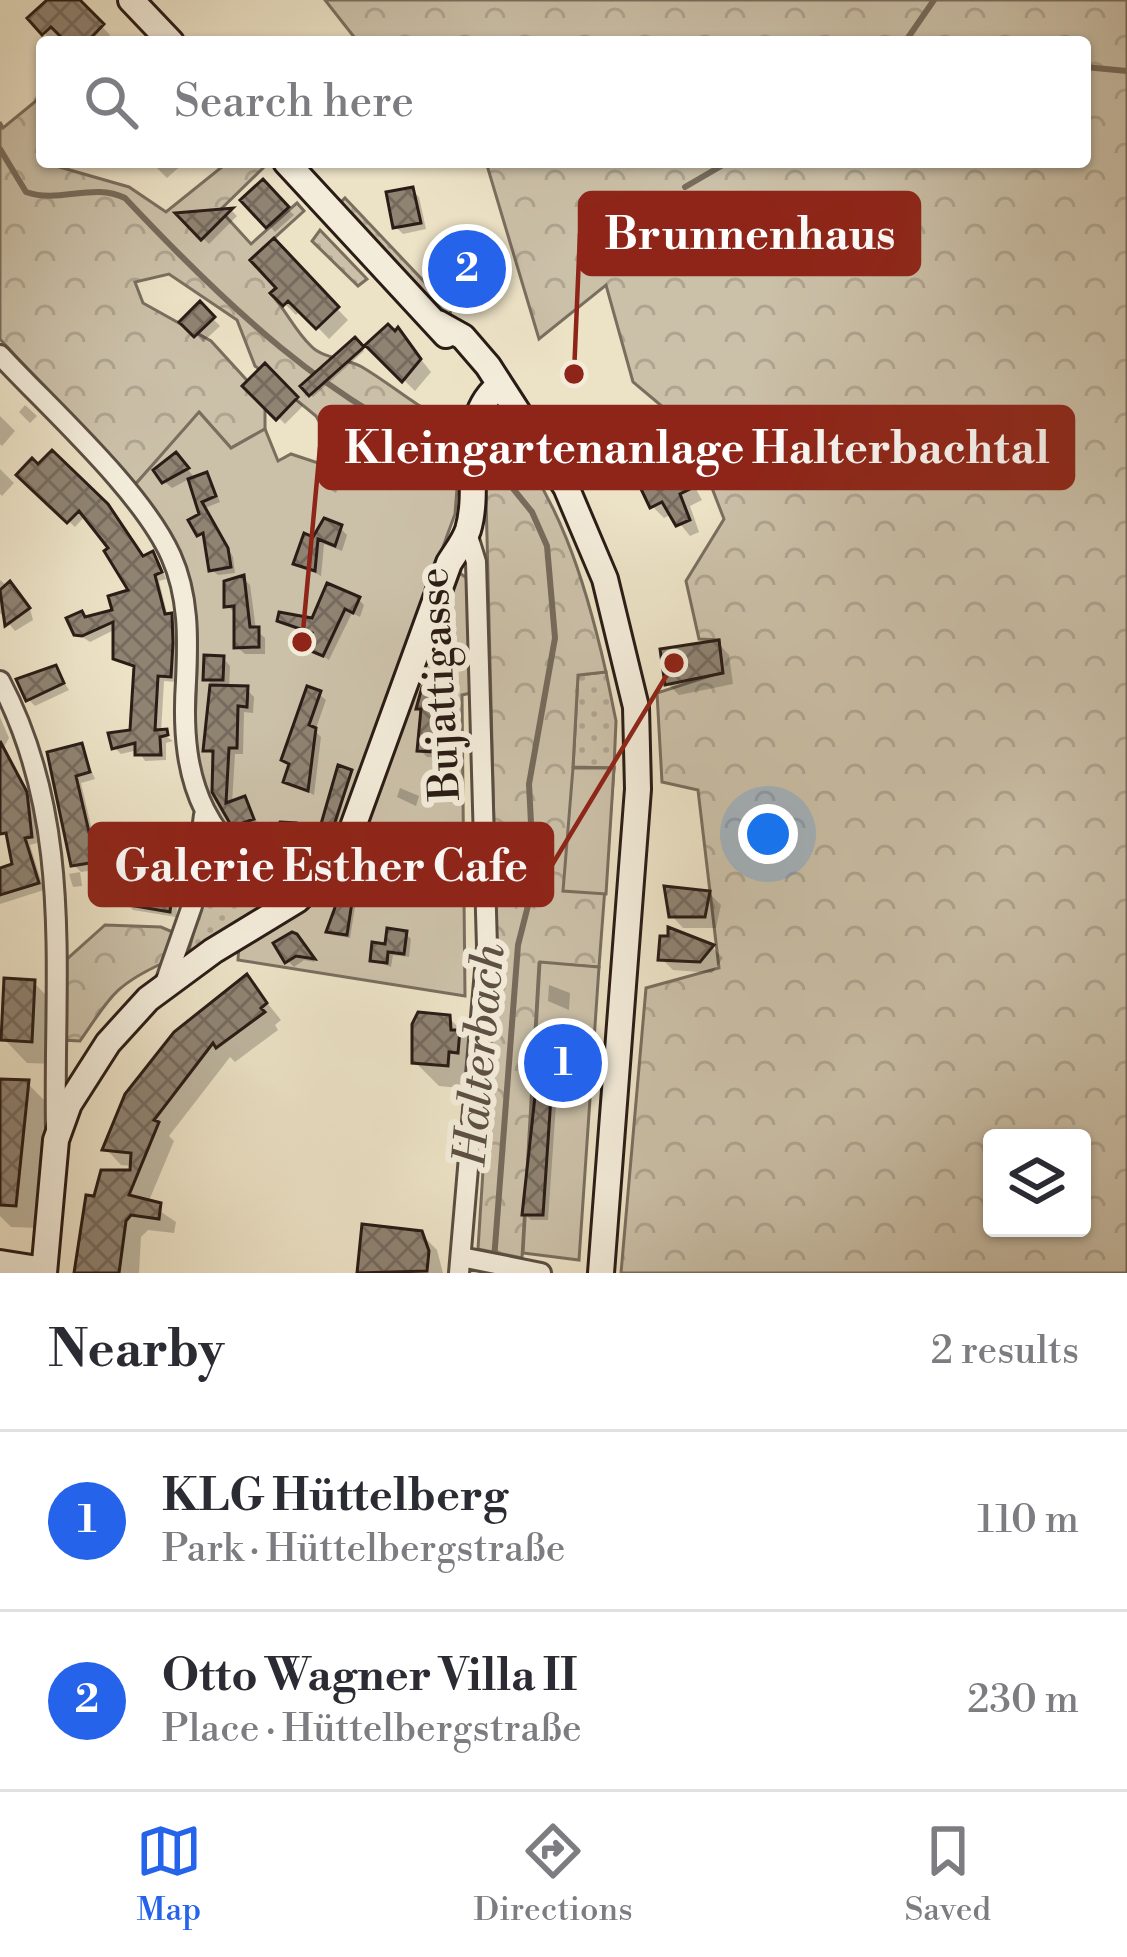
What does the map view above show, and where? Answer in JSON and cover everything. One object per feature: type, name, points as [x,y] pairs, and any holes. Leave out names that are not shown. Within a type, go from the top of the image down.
[{"type":"main road","points":[[131,0],[165,36]]},
{"type":"main road","points":[[292,168],[438,322],[478,374],[497,387],[555,467],[586,530],[621,634],[636,707],[638,789],[601,1273]]},
{"type":"main road","name":"Bujattigasse","points":[[467,533],[475,488],[474,428],[480,406],[497,387]]},
{"type":"main road","points":[[0,1263],[44,1272],[56,1139],[69,1104],[97,1058],[164,986],[297,901],[333,865],[350,835],[449,563],[467,533]]},
{"type":"street","points":[[0,355],[145,515],[172,557],[187,621],[185,745],[204,815],[238,861],[297,901]]},
{"type":"street","name":"Bujattigasse","points":[[460,1265],[487,947],[476,562],[467,533]]},
{"type":"street","points":[[0,681],[20,722],[42,796],[60,922],[56,1139]]},
{"type":"street","points":[[164,986],[192,906],[204,815]]},
{"type":"street","points":[[460,1265],[483,1262],[541,1273]]},
{"type":"green space","points":[[325,0],[1127,0],[1127,1273],[621,1273],[646,988],[719,968],[698,790],[662,782],[657,693],[722,672],[719,640],[699,639],[686,581],[724,519],[689,429],[633,382],[606,285],[539,339],[488,168],[1091,168],[1091,36],[353,36]]},
{"type":"green space","points":[[36,101],[36,168],[63,168],[129,187],[166,212],[221,168],[263,168],[220,210],[251,244],[297,203],[304,211],[250,260],[276,288],[271,294],[300,334],[316,350],[362,367],[440,416],[495,422],[553,507],[589,605],[606,672],[578,675],[573,767],[614,768],[599,967],[539,963],[522,1258],[478,1249],[497,952],[486,496],[465,481],[457,488],[349,427],[333,446],[316,416],[255,366],[237,320],[169,274],[135,282],[143,303],[211,341],[265,400],[265,429],[231,448],[200,413],[133,487],[0,339],[0,122],[3,128]]},
{"type":"green space","points":[[345,198],[451,310],[449,317],[338,205]]},
{"type":"green space","points":[[320,230],[367,279],[358,286],[312,241]]},
{"type":"green space","points":[[199,412],[231,448],[265,429],[278,461],[291,454],[318,463],[349,427],[457,488],[455,514],[338,833],[319,858],[298,869],[268,867],[245,852],[217,819],[203,787],[195,720],[196,615],[189,582],[167,531],[133,487]]},
{"type":"green space","points":[[457,571],[468,579],[471,693],[462,695],[465,996],[238,960],[239,945],[322,890]]},
{"type":"green space","points":[[606,672],[616,721],[614,768],[573,768],[578,675]]},
{"type":"green space","points":[[573,768],[614,768],[606,894],[563,891]]},
{"type":"green space","points":[[208,844],[263,898],[257,911],[188,954],[206,884]]},
{"type":"green space","points":[[105,925],[161,927],[175,933],[163,963],[114,994],[80,1041],[61,1040],[66,960]]},
{"type":"green space","points":[[540,962],[599,967],[579,1260],[523,1253]]},
{"type":"building","points":[[47,0],[80,0],[104,24],[93,36],[60,36],[51,27],[42,35],[27,18]]},
{"type":"building","points":[[263,179],[289,207],[266,228],[240,200]]},
{"type":"building","points":[[413,187],[421,223],[393,228],[386,192]]},
{"type":"building","points":[[233,208],[201,240],[175,213]]},
{"type":"building","points":[[274,238],[339,307],[316,329],[288,301],[283,306],[270,293],[276,288],[250,260]]},
{"type":"building","points":[[469,247],[492,273],[468,295],[442,266]]},
{"type":"building","points":[[200,301],[215,317],[194,337],[179,322]]},
{"type":"building","points":[[388,324],[395,331],[398,327],[421,359],[402,382],[365,345]]},
{"type":"building","points":[[355,337],[364,347],[309,396],[300,386]]},
{"type":"building","points":[[265,363],[298,397],[276,420],[242,386]]},
{"type":"building","points":[[644,415],[654,437],[666,431],[675,440],[691,475],[687,477],[692,488],[680,494],[690,520],[676,526],[662,502],[650,508],[623,451],[635,446],[624,424]]},
{"type":"building","points":[[52,450],[108,504],[143,556],[153,551],[162,572],[155,575],[165,614],[172,613],[173,643],[171,677],[158,676],[155,730],[167,729],[168,735],[160,737],[161,755],[135,755],[135,743],[112,749],[108,733],[130,730],[134,666],[113,659],[113,622],[82,636],[74,635],[66,618],[82,611],[85,617],[112,610],[108,596],[128,590],[104,551],[108,548],[79,511],[67,523],[16,475],[32,458],[38,464]]},
{"type":"building","points":[[176,452],[189,468],[162,483],[153,470]]},
{"type":"building","points":[[207,472],[216,496],[202,502],[228,548],[231,567],[209,571],[203,533],[197,536],[188,520],[199,514],[188,479]]},
{"type":"building","points":[[324,518],[342,525],[335,546],[318,539],[315,571],[293,564],[304,533],[313,537]]},
{"type":"building","points":[[244,575],[250,627],[259,627],[259,647],[234,648],[234,606],[224,607],[224,581]]},
{"type":"building","points":[[10,581],[30,608],[5,626],[0,590]]},
{"type":"building","points":[[327,583],[360,597],[353,613],[345,609],[323,656],[306,649],[312,633],[277,621],[279,612],[312,618]]},
{"type":"building","points":[[719,640],[723,673],[665,685],[660,649]]},
{"type":"building","points":[[204,655],[224,656],[223,680],[203,680]]},
{"type":"building","points":[[56,665],[64,683],[26,701],[16,679]]},
{"type":"building","points":[[210,685],[248,686],[247,707],[238,706],[237,748],[229,748],[226,803],[245,796],[254,819],[232,827],[212,792],[213,751],[203,751]]},
{"type":"building","points":[[307,686],[321,691],[309,725],[316,728],[308,791],[283,782],[289,764],[281,760]]},
{"type":"building","points":[[422,687],[442,688],[436,752],[417,751],[421,709],[416,709]]},
{"type":"building","points":[[0,741],[27,792],[32,837],[25,838],[39,883],[0,895],[0,868],[12,864],[6,833],[0,834]]},
{"type":"building","points":[[82,743],[90,772],[76,776],[96,862],[71,866],[47,752]]},
{"type":"building","points":[[338,765],[352,770],[333,828],[321,824]]},
{"type":"building","points":[[280,822],[296,823],[295,842],[303,847],[253,844],[265,824],[275,830]]},
{"type":"building","points":[[179,828],[181,860],[175,867],[170,912],[123,904],[121,888],[156,890],[153,834]]},
{"type":"building","points":[[372,839],[387,846],[370,884],[364,882],[352,902],[347,935],[326,932],[348,872]]},
{"type":"building","points":[[664,886],[710,891],[705,917],[669,917]]},
{"type":"building","points":[[668,927],[714,945],[700,962],[658,960],[660,936],[668,936]]},
{"type":"building","points":[[387,928],[407,931],[404,954],[388,952],[387,963],[370,961],[372,942],[385,944]]},
{"type":"building","points":[[292,932],[315,959],[296,956],[285,963],[273,943]]},
{"type":"building","points":[[247,974],[267,1003],[261,1008],[265,1012],[216,1048],[213,1043],[154,1120],[159,1122],[129,1195],[161,1203],[159,1219],[131,1215],[126,1221],[119,1273],[74,1273],[86,1195],[94,1196],[101,1170],[130,1170],[131,1153],[102,1150],[125,1094],[174,1032]]},
{"type":"building","points":[[4,978],[35,980],[32,1042],[1,1040]]},
{"type":"building","points":[[418,1012],[450,1015],[451,1030],[460,1030],[458,1053],[449,1052],[448,1066],[412,1063],[412,1024]]},
{"type":"building","points":[[543,1033],[559,1034],[556,1087],[541,1086]]},
{"type":"building","points":[[0,1079],[29,1080],[16,1206],[0,1205]]},
{"type":"building","points":[[535,1096],[551,1097],[543,1215],[522,1215]]},
{"type":"building","points":[[362,1224],[422,1231],[429,1251],[427,1271],[357,1273]]},
{"type":"waterway","points":[[909,36],[934,0]]},
{"type":"waterway","points":[[1091,68],[1127,71]]},
{"type":"waterway","name":"Halterbach","points":[[0,149],[26,192],[51,196],[101,192],[125,198],[239,312],[324,381],[416,437],[465,458]]},
{"type":"waterway","points":[[685,187],[718,168]]},
{"type":"waterway","name":"Halterbach","points":[[483,465],[510,485],[532,512],[547,546],[555,638],[529,784],[534,882],[518,945],[493,1273]]},
{"type":"place","name":"Otto Wagner Villa II","points":[[467,269]]},
{"type":"place","name":"Brunnenhaus","points":[[574,374]]},
{"type":"place","name":"Kleingartenanlage Halterbachtal","points":[[302,642]]},
{"type":"place","name":"Galerie Esther Cafe","points":[[674,663]]},
{"type":"place","name":"KLG Hüttelberg","points":[[563,1063]]}]
